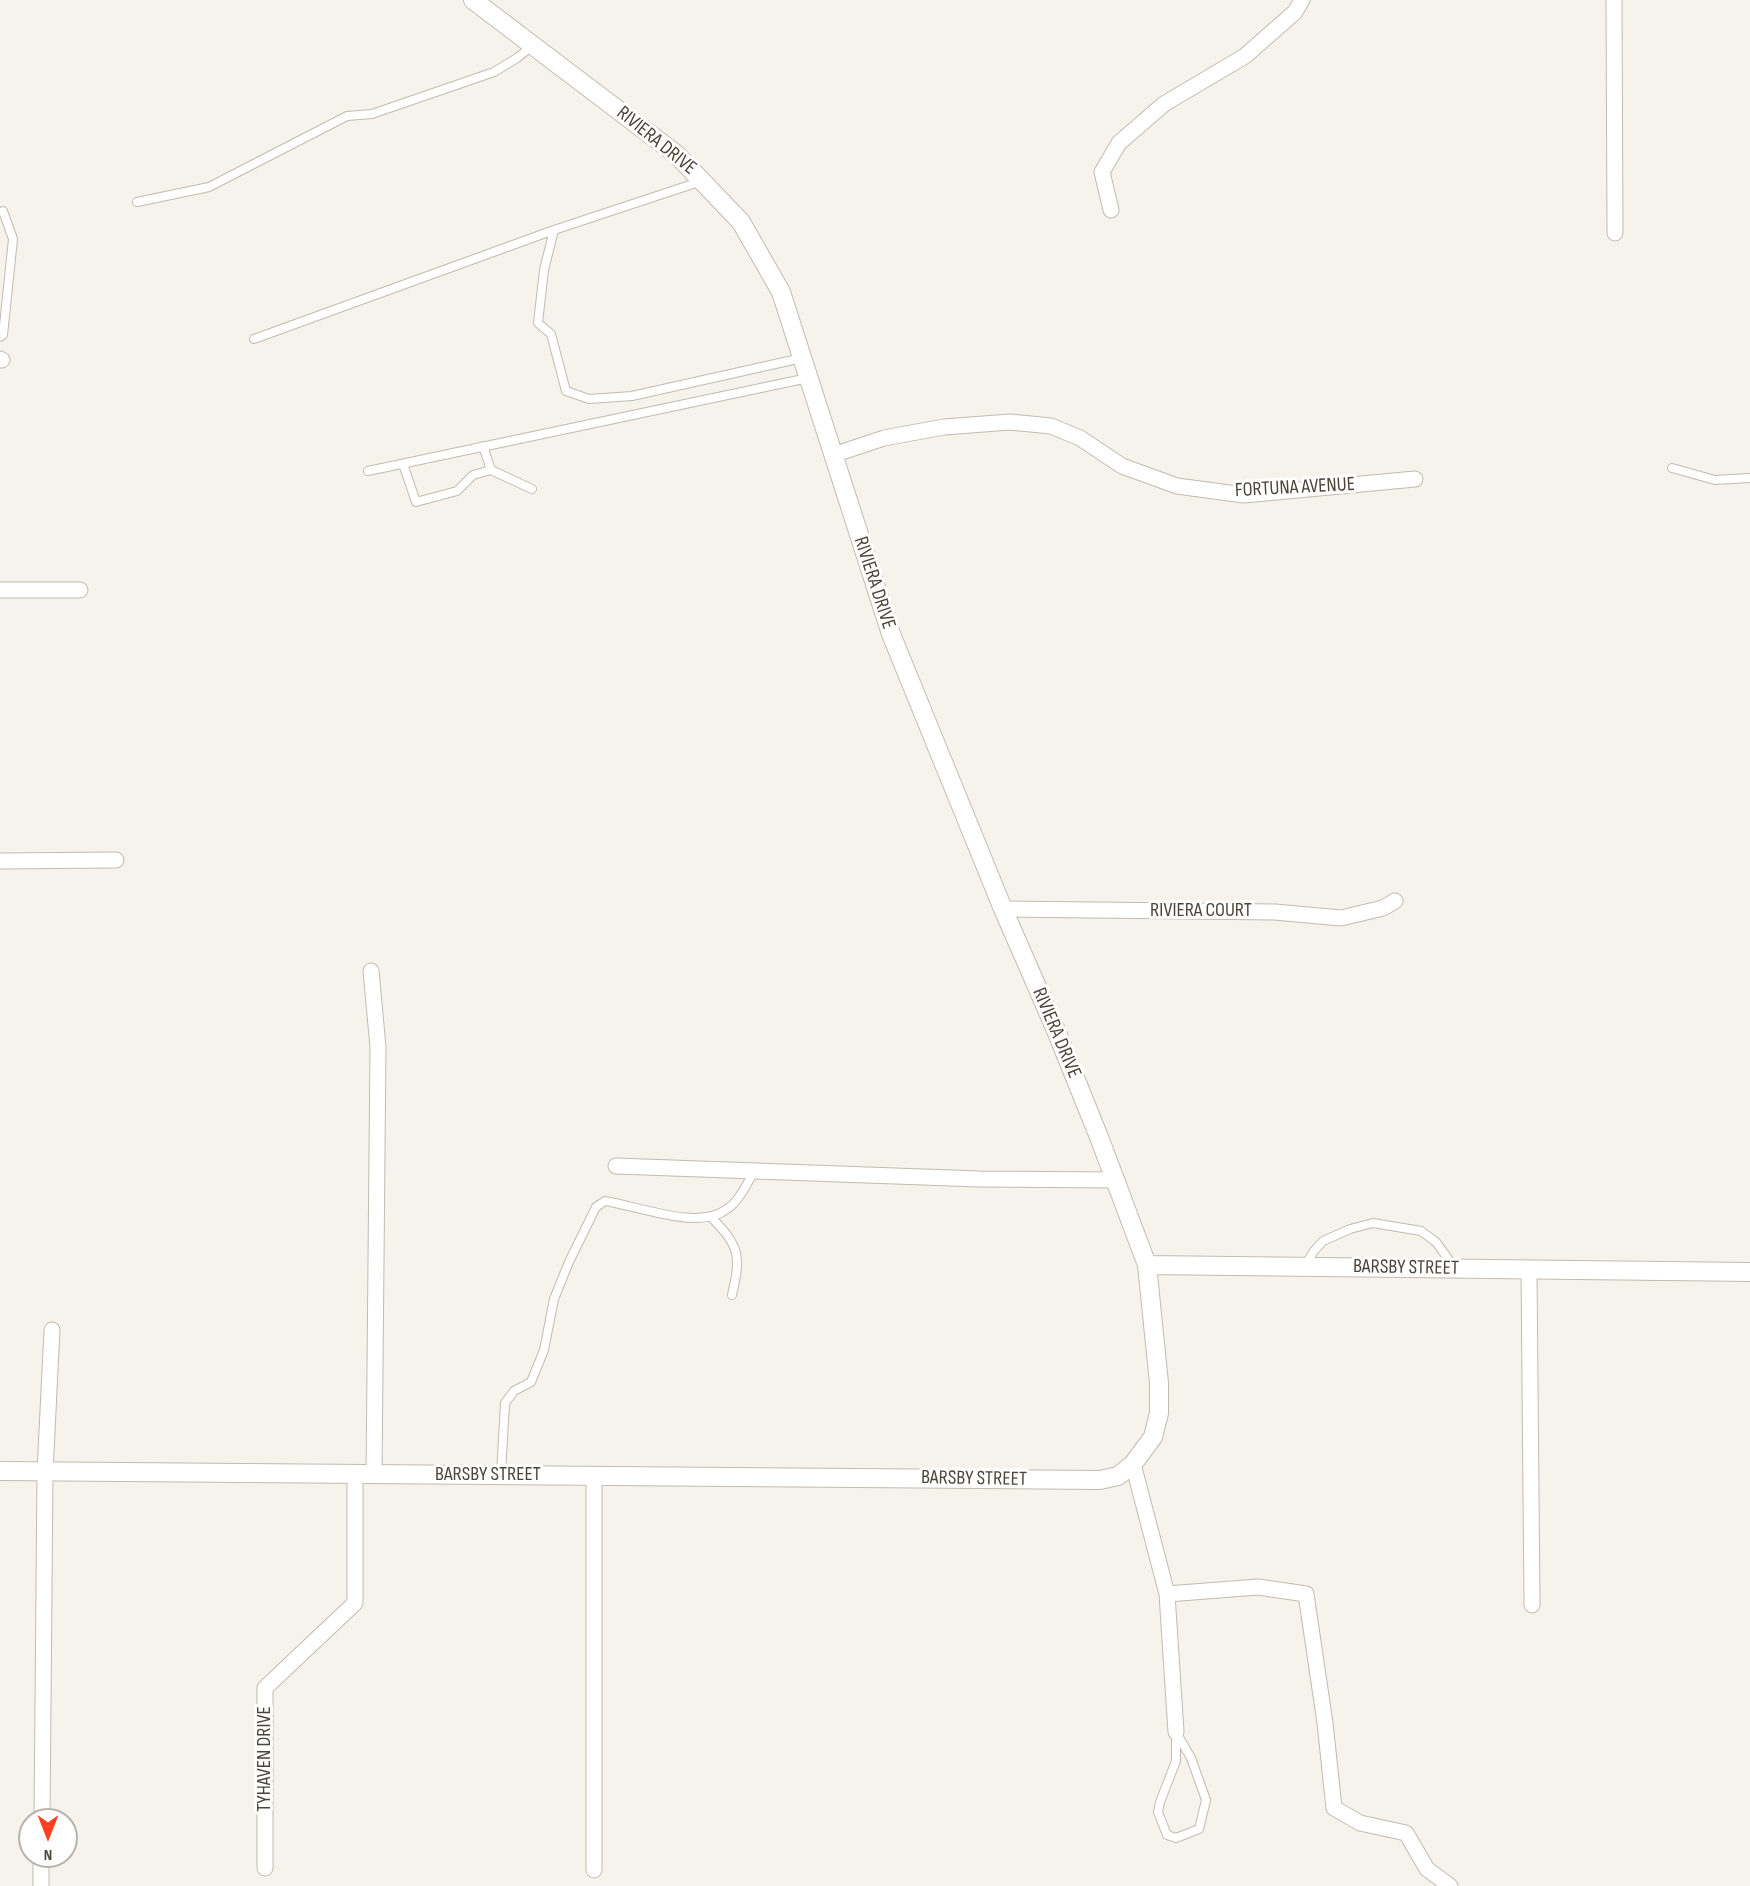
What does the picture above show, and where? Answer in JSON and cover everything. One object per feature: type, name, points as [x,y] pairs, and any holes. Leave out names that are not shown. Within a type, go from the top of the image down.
[{"type":"street","name":"RIVIERA DRIVE","points":[[473,0],[676,154],[741,222],[781,292],[891,634],[1117,1180],[1147,1265]]},
{"type":"street","points":[[1111,210],[1102,172],[1119,143],[1164,104],[1245,56],[1295,12],[1302,0]]},
{"type":"street","points":[[1614,0],[1615,233]]},
{"type":"street","name":"FORTUNA AVENUE","points":[[833,455],[884,438],[944,427],[1010,422],[1051,426],[1080,438],[1122,466],[1177,486],[1244,495],[1415,479]]},
{"type":"street","points":[[0,590],[80,590]]},
{"type":"street","points":[[0,861],[116,860]]},
{"type":"street","name":"RIVIERA COURT","points":[[1003,909],[1275,912],[1341,918],[1383,908],[1395,900]]},
{"type":"street","points":[[371,971],[378,1047],[374,1475]]},
{"type":"street","points":[[616,1166],[979,1179],[1117,1180]]},
{"type":"street","name":"BARSBY STREET","points":[[0,1471],[1100,1480],[1118,1476],[1133,1464],[1153,1437],[1159,1413],[1159,1383],[1147,1265],[1750,1272]]},
{"type":"street","points":[[1529,1269],[1532,1605]]},
{"type":"street","points":[[42,1808],[45,1472],[52,1330]]},
{"type":"street","points":[[1133,1464],[1167,1593],[1176,1732]]},
{"type":"street","name":"TYHAVEN DRIVE","points":[[265,1868],[265,1688],[355,1603],[355,1474]]},
{"type":"street","points":[[594,1476],[594,1870]]},
{"type":"street","points":[[1167,1593],[1258,1587],[1306,1594],[1325,1723],[1334,1808],[1360,1823],[1406,1833],[1427,1869],[1450,1886]]},
{"type":"street","points":[[41,1868],[41,1886]]},
{"type":"lane","points":[[137,202],[209,187],[347,116],[372,114],[494,72],[533,45]]},
{"type":"lane","points":[[254,339],[554,230],[703,180]]},
{"type":"lane","points":[[0,337],[3,335],[13,239],[3,211]]},
{"type":"lane","points":[[554,230],[544,270],[538,322],[550,334],[566,391],[589,399],[632,396],[802,358]]},
{"type":"lane","points":[[368,471],[808,378]]},
{"type":"lane","points":[[483,446],[490,470]]},
{"type":"lane","points":[[403,464],[416,502],[457,491],[473,475],[490,470],[532,489]]},
{"type":"lane","points":[[1672,468],[1715,480],[1750,478]]},
{"type":"lane","points":[[501,1475],[505,1403],[514,1391],[531,1382],[544,1350],[554,1299],[596,1207],[605,1201],[669,1216],[712,1218],[728,1209],[755,1170]]},
{"type":"lane","points":[[712,1218],[727,1233],[735,1248],[738,1267],[732,1295]]},
{"type":"lane","points":[[1305,1266],[1312,1252],[1323,1241],[1350,1229],[1373,1223],[1421,1231],[1436,1242],[1455,1268]]},
{"type":"lane","points":[[1176,1732],[1191,1758],[1206,1800],[1199,1829],[1176,1838],[1167,1835],[1158,1812],[1176,1761],[1176,1732]]}]
